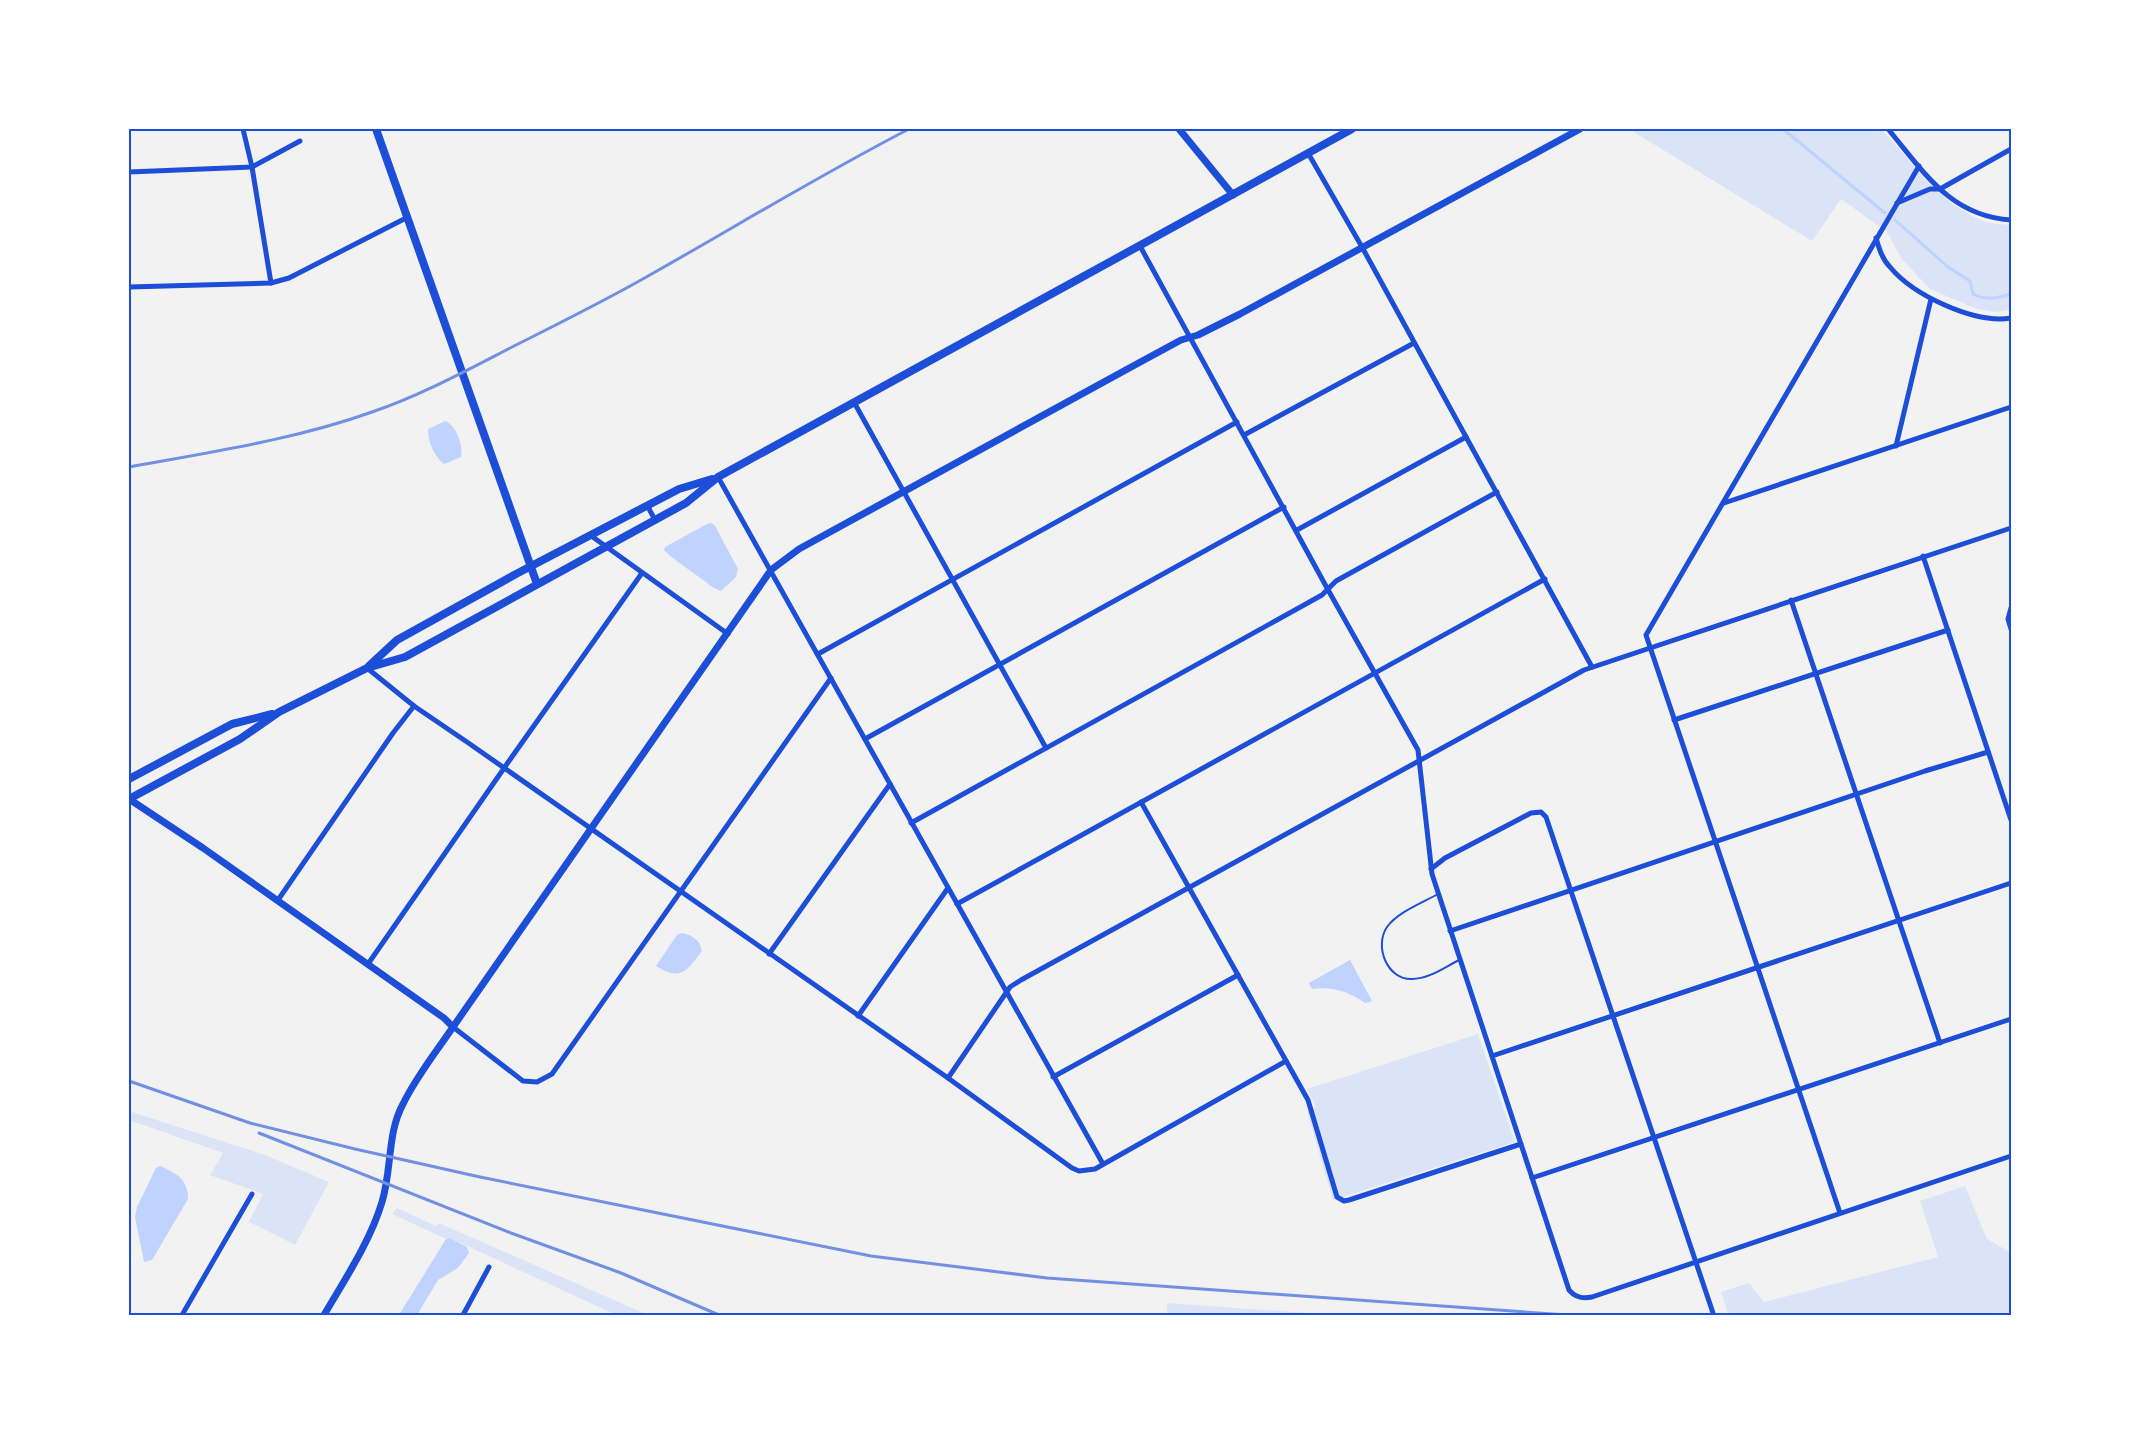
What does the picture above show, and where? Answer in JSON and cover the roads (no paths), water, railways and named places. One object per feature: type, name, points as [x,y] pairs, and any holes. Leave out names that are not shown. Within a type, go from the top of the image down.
[{"type":"main road","points":[[376,129],[537,585]]},
{"type":"main road","points":[[367,668],[397,640],[590,535],[680,489],[718,477],[855,404],[1352,129]]},
{"type":"main road","points":[[129,799],[240,739],[279,712],[367,668],[405,657],[607,547],[686,503],[718,477]]},
{"type":"main road","points":[[129,779],[232,724],[279,712]]},
{"type":"street","points":[[243,129],[252,167],[271,283]]},
{"type":"street","points":[[1179,129],[1233,195]]},
{"type":"street","points":[[324,1315],[363,1247],[382,1202],[394,1133],[402,1104],[453,1027],[771,570],[799,549],[1142,361],[1181,340],[1240,314],[1580,129]]},
{"type":"street","points":[[1888,129],[1940,189],[1967,209],[1980,215],[2011,220]]},
{"type":"street","points":[[129,172],[252,167],[300,141]]},
{"type":"street","points":[[1896,204],[1929,189],[1940,189],[2011,149]]},
{"type":"street","points":[[1308,153],[1362,247],[1592,667]]},
{"type":"street","points":[[1839,1213],[1646,635],[1918,166]]},
{"type":"street","points":[[129,287],[271,283],[289,278],[408,217]]},
{"type":"street","points":[[1876,238],[1882,256],[1889,266],[1930,299],[1982,318],[2011,318]]},
{"type":"street","points":[[1140,246],[1418,750],[1431,869],[1569,1290],[1578,1297],[1592,1297],[2011,1156]]},
{"type":"street","points":[[1896,446],[1930,299]]},
{"type":"street","points":[[1244,435],[1414,343]]},
{"type":"street","points":[[855,404],[1046,748]]},
{"type":"street","points":[[1724,503],[2011,407]]},
{"type":"street","points":[[818,654],[1237,422]]},
{"type":"street","points":[[1297,530],[1466,437]]},
{"type":"street","points":[[718,477],[1103,1164]]},
{"type":"street","points":[[911,823],[1322,595],[1336,581],[1497,492]]},
{"type":"street","points":[[647,506],[654,520]]},
{"type":"street","points":[[865,739],[1284,507]]},
{"type":"street","points":[[948,1078],[1010,987],[1576,674],[2011,528]]},
{"type":"street","points":[[590,535],[728,634]]},
{"type":"street","points":[[1923,556],[2011,820]]},
{"type":"street","points":[[368,964],[642,573]]},
{"type":"street","points":[[957,904],[1545,579]]},
{"type":"street","points":[[1791,600],[1940,1042]]},
{"type":"street","points":[[2010,610],[2008,619],[2011,629]]},
{"type":"street","points":[[1674,720],[1948,630]]},
{"type":"street","points":[[367,668],[414,706],[1079,1171],[1095,1169],[1286,1062]]},
{"type":"street","points":[[129,799],[278,900],[444,1018],[523,1081],[537,1082],[552,1074],[831,678]]},
{"type":"street","points":[[278,900],[414,706]]},
{"type":"street","points":[[1450,931],[1988,752]]},
{"type":"street","points":[[769,954],[890,784]]},
{"type":"street","points":[[1141,802],[1308,1100],[1335,1194],[1340,1199],[1349,1200],[1521,1144]]},
{"type":"street","points":[[1431,869],[1445,858],[1531,813],[1541,812],[1546,817],[1713,1313]]},
{"type":"street","points":[[1492,1056],[2011,883]]},
{"type":"street","points":[[858,1016],[948,888]]},
{"type":"street","points":[[1053,1077],[1238,975]]},
{"type":"street","points":[[1533,1178],[2011,1019]]},
{"type":"street","points":[[182,1315],[252,1194]]},
{"type":"street","points":[[463,1315],[489,1267]]},
{"type":"lane","points":[[1438,894],[1396,919],[1387,928],[1382,939],[1382,953],[1393,971],[1403,978],[1413,979],[1428,976],[1459,960]]},
{"type":"water","points":[[445,421],[456,431],[460,442],[461,457],[444,464],[432,448],[428,429]]},
{"type":"water","points":[[711,523],[715,526],[738,569],[736,577],[721,591],[664,550],[665,547]]},
{"type":"water","points":[[682,933],[692,937],[699,944],[702,951],[697,958],[683,972],[678,973],[665,971],[656,966],[677,935]]},
{"type":"water","points":[[1350,960],[1372,1001],[1365,1003],[1353,995],[1333,989],[1312,989],[1309,983]]},
{"type":"water","points":[[160,1166],[180,1178],[186,1186],[188,1199],[152,1260],[144,1262],[135,1217],[137,1207],[156,1168]]},
{"type":"water","points":[[450,1238],[467,1247],[469,1253],[458,1268],[438,1280],[417,1315],[399,1315],[446,1239]]},
{"type":"waterway","points":[[1783,129],[1885,213]]},
{"type":"waterway","points":[[1895,220],[1948,267],[1970,281],[1973,294],[1987,298],[2011,294]]},
{"type":"railway","points":[[129,467],[313,430],[409,398],[610,297],[841,165],[909,129]]},
{"type":"railway","points":[[129,1081],[250,1123],[355,1149],[480,1177],[871,1256],[1047,1278],[1567,1315]]},
{"type":"railway","points":[[259,1133],[511,1233],[621,1273],[719,1315]]}]
